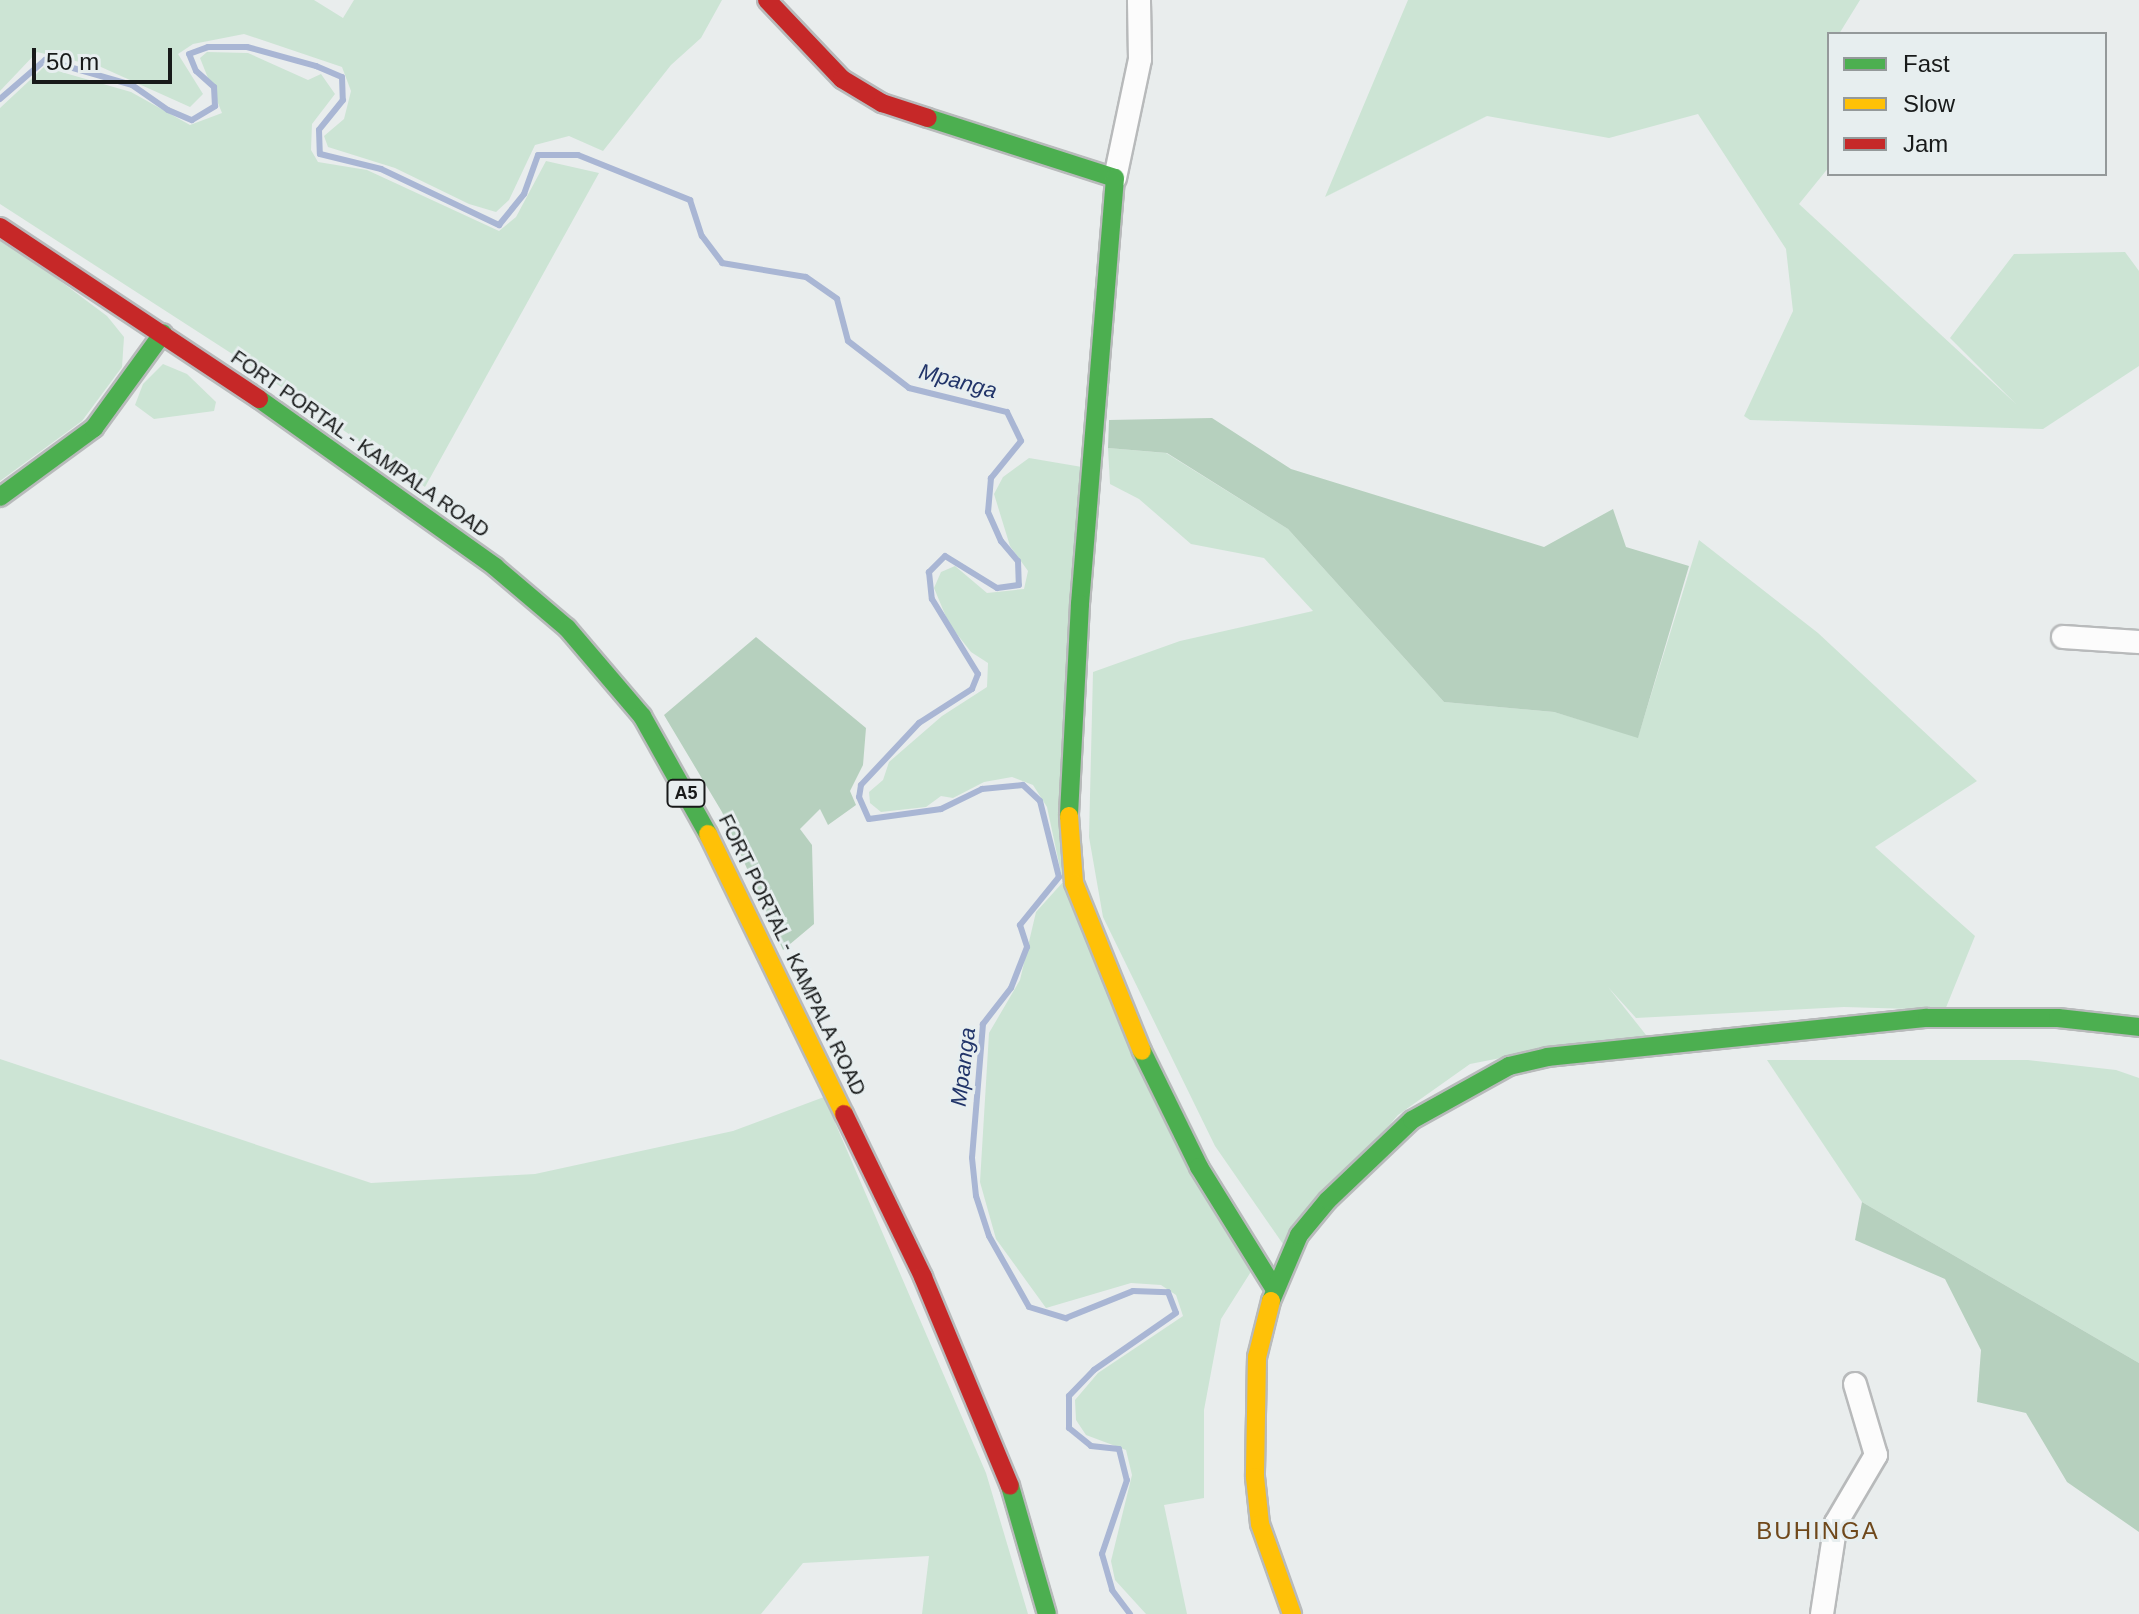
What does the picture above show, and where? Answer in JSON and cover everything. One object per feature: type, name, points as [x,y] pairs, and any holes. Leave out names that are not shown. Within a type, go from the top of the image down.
[{"type":"main road","points":[[767,0],[831,70],[882,103],[1115,178],[1079,620],[1068,827],[1074,883],[1123,1011],[1199,1167],[1274,1288]]},
{"type":"main road","name":"FORT PORTAL - KAMPALA ROAD","points":[[0,227],[163,333],[495,567],[567,628],[642,716],[732,882],[923,1277],[1014,1496],[1047,1614]]},
{"type":"main road","points":[[0,497],[94,428],[163,333]]},
{"type":"main road","points":[[1292,1614],[1271,1564],[1255,1477],[1257,1357],[1274,1288],[1299,1235],[1358,1171],[1412,1120],[1509,1066],[1616,1048],[1927,1018],[2058,1018],[2139,1027]]},
{"type":"street","points":[[1115,178],[1140,59],[1139,0]]},
{"type":"street","points":[[2063,637],[2139,642]]},
{"type":"street","points":[[1822,1614],[1836,1523],[1876,1455],[1855,1384]]},
{"type":"green space","points":[[0,0],[314,0],[343,18],[354,0],[722,0],[701,38],[671,65],[603,151],[569,136],[535,145],[509,200],[496,212],[469,204],[395,168],[328,147],[324,136],[344,119],[351,91],[342,67],[244,34],[193,44],[178,54],[203,94],[190,107],[101,67],[37,52],[0,91]]},
{"type":"green space","points":[[1408,0],[1860,0],[1840,32],[1827,32],[1827,169],[1799,204],[2016,404],[1950,338],[2014,254],[2125,252],[2139,271],[2139,366],[2043,429],[1750,420],[1744,416],[1793,311],[1786,249],[1698,114],[1609,138],[1487,116],[1325,197]]},
{"type":"green space","points":[[207,52],[248,53],[308,80],[321,74],[335,94],[312,124],[311,150],[318,162],[367,170],[499,231],[516,217],[546,161],[599,173],[425,487],[254,368],[0,204],[0,108],[44,67],[131,92],[190,125],[222,113],[200,58]]},
{"type":"green space","points":[[0,236],[107,316],[124,337],[122,367],[82,421],[0,481]]},
{"type":"green space","points":[[163,364],[187,374],[216,402],[214,411],[154,419],[135,405],[143,384]]},
{"type":"green space","points":[[1212,418],[1291,469],[1544,547],[1613,509],[1626,547],[1689,566],[1638,738],[1554,712],[1444,702],[1288,529],[1167,453],[1108,448],[1109,420]]},
{"type":"green space","points":[[1108,448],[1166,453],[1288,529],[1444,702],[1554,712],[1638,737],[1699,540],[1818,633],[1977,781],[1875,847],[1975,936],[1945,1010],[1844,1007],[1636,1018],[1608,987],[1650,1040],[1551,1048],[1470,1064],[1398,1115],[1285,1247],[1215,1146],[1103,917],[1089,837],[1093,672],[1180,641],[1313,611],[1264,558],[1191,544],[1139,499],[1110,484]]},
{"type":"green space","points":[[1029,458],[1082,467],[1067,746],[1091,930],[1252,1270],[1221,1319],[1204,1410],[1204,1498],[1164,1505],[1187,1614],[1146,1614],[1115,1580],[1111,1561],[1132,1475],[1126,1450],[1086,1435],[1076,1420],[1075,1400],[1098,1373],[1183,1316],[1176,1295],[1161,1285],[1131,1283],[1046,1308],[996,1239],[980,1182],[989,1033],[1020,980],[1036,912],[1063,882],[1047,807],[1033,785],[1012,777],[984,782],[953,798],[941,796],[926,807],[881,812],[870,803],[869,792],[883,780],[889,762],[942,716],[987,687],[988,663],[971,652],[949,624],[934,588],[941,572],[955,566],[987,593],[1024,589],[1028,571],[1010,546],[994,494],[1003,477]]},
{"type":"green space","points":[[756,637],[866,728],[863,765],[850,791],[856,805],[828,825],[820,809],[800,829],[812,845],[814,924],[783,950],[722,812],[664,715]]},
{"type":"green space","points":[[0,1059],[371,1183],[535,1174],[733,1131],[824,1097],[986,1473],[1028,1614],[922,1614],[929,1556],[803,1563],[761,1614],[0,1614]]},
{"type":"green space","points":[[1767,1060],[2028,1060],[2116,1070],[2139,1078],[2139,1363],[1862,1202]]},
{"type":"green space","points":[[1862,1202],[2139,1363],[2139,1532],[2067,1482],[2026,1413],[1977,1402],[1981,1350],[1945,1279],[1855,1240]]},
{"type":"waterway","name":"Mpanga","points":[[0,99],[45,60],[132,85],[168,110],[192,120],[215,106],[214,87],[196,71],[189,54],[208,47],[247,47],[316,66],[342,77],[343,100],[319,130],[320,154],[381,169],[499,225],[524,194],[538,155],[578,155],[690,200],[702,236],[722,263],[806,277],[837,299],[848,341],[909,388],[1007,412],[1021,441],[991,478],[988,512],[1001,541],[1018,561],[1019,585],[997,588],[945,556],[929,572],[932,599],[978,674],[972,689],[919,723],[861,785],[859,797],[869,819],[941,809],[982,789],[1023,785],[1040,801],[1059,877],[1020,925],[1027,947],[1011,988],[983,1024],[972,1158],[976,1196],[989,1236],[1029,1307],[1066,1318],[1133,1291],[1168,1292],[1176,1313],[1094,1370],[1069,1396],[1069,1428],[1091,1446],[1119,1449],[1127,1480],[1102,1554],[1112,1590],[1130,1614]]},
{"type":"traffic: fast","points":[[928,118],[1115,178],[1080,604],[1069,816]]},
{"type":"traffic: fast","points":[[0,497],[94,428],[163,333]]},
{"type":"traffic: fast","points":[[259,399],[495,567],[567,628],[642,716],[708,834]]},
{"type":"traffic: fast","points":[[1271,1301],[1299,1235],[1328,1200],[1412,1120],[1509,1066],[1547,1057],[1927,1018],[2058,1018],[2139,1027]]},
{"type":"traffic: fast","points":[[1142,1051],[1199,1167],[1274,1288]]},
{"type":"traffic: fast","points":[[1010,1486],[1047,1614]]},
{"type":"traffic: slow","points":[[1069,816],[1074,883],[1142,1051]]},
{"type":"traffic: slow","points":[[708,834],[844,1114]]},
{"type":"traffic: slow","points":[[1271,1301],[1257,1357],[1255,1477],[1260,1524],[1292,1614]]},
{"type":"traffic: jam","points":[[767,0],[842,79],[882,103],[928,118]]},
{"type":"traffic: jam","points":[[0,227],[259,399]]},
{"type":"traffic: jam","points":[[844,1114],[923,1277],[1010,1486]]},
{"type":"district","name":"BUHINGA","points":[[1818,1531]]}]
